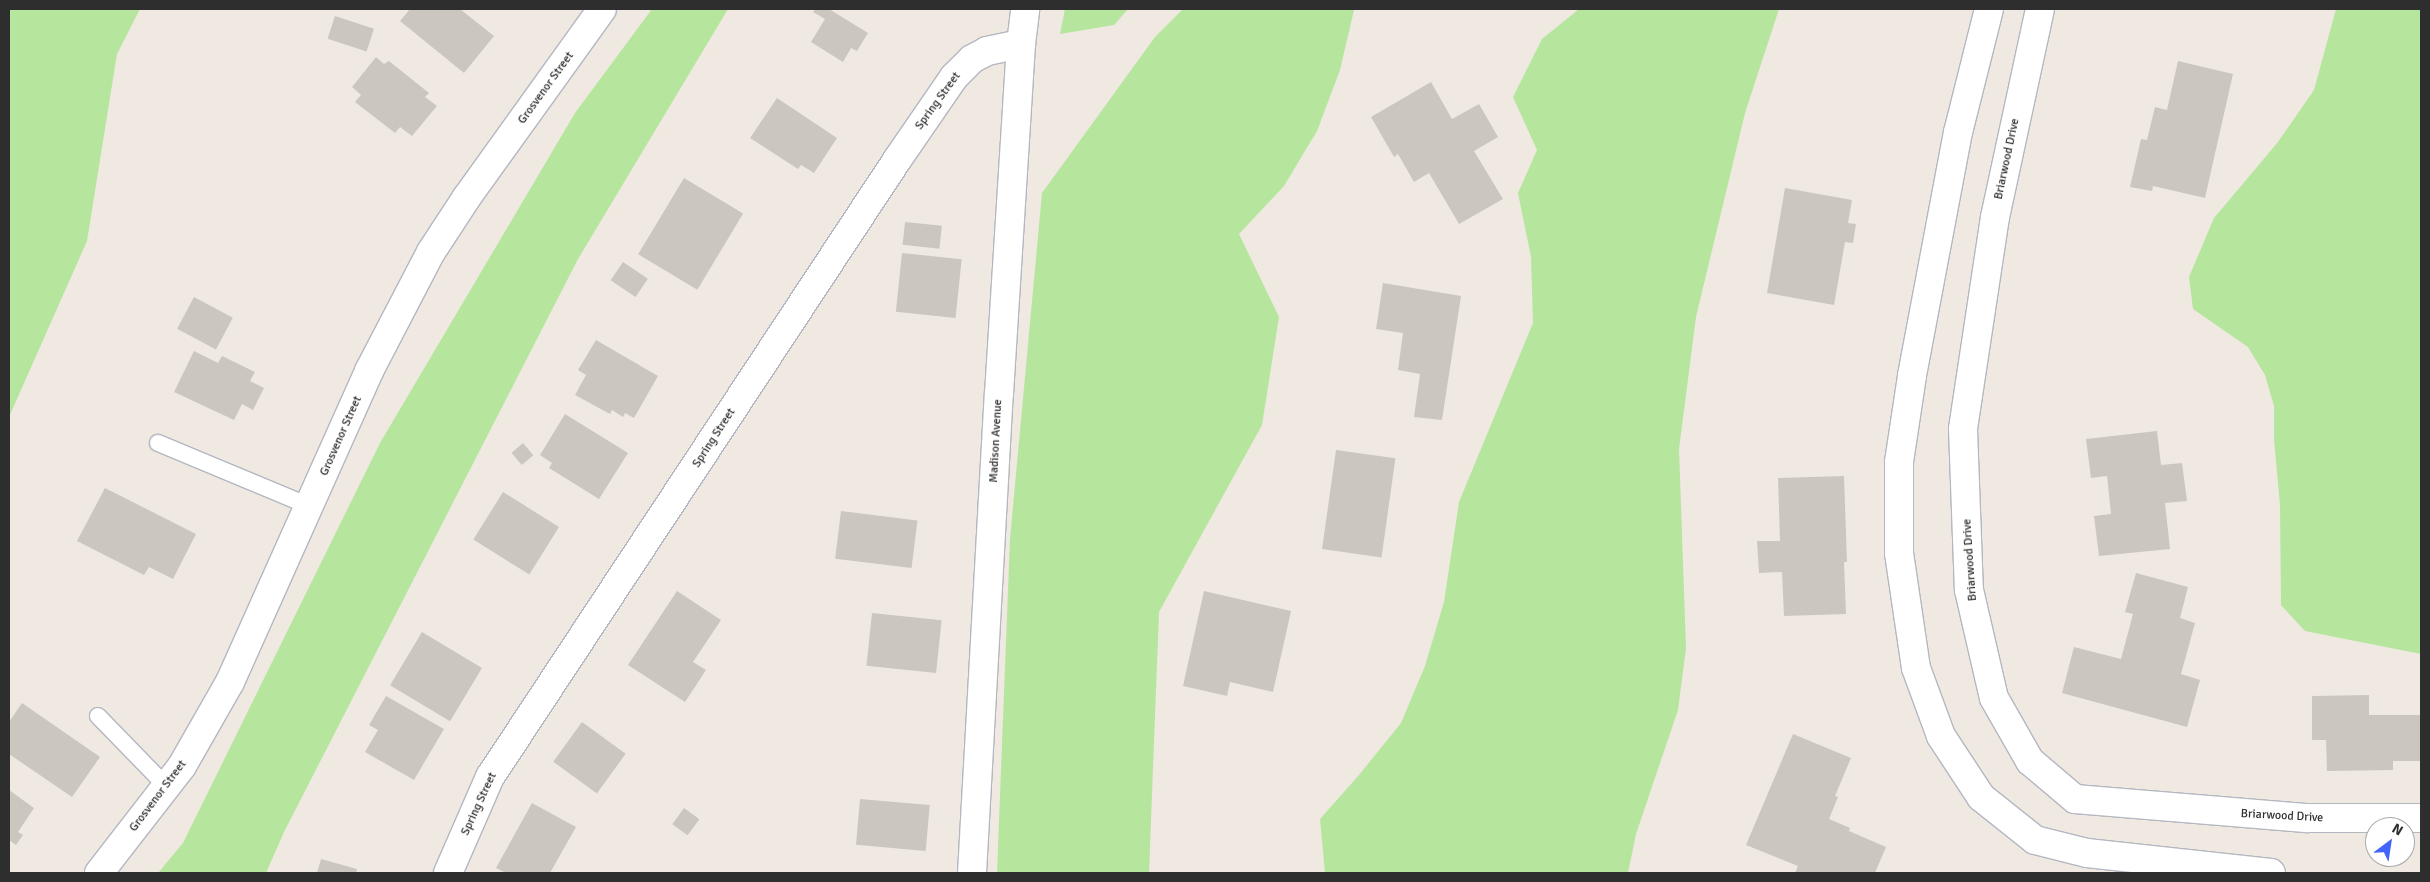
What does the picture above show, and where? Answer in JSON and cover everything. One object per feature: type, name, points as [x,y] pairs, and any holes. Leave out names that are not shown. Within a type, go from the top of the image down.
[{"type":"street","name":"Grosvenor Street","points":[[99,873],[182,766],[230,682],[369,371],[431,252],[467,197],[602,9]]},
{"type":"street","name":"Madison Avenue","points":[[972,873],[1021,44],[1025,9]]},
{"type":"street","points":[[1989,9],[1958,132],[1912,376],[1899,462],[1899,553],[1916,668],[1941,736],[1981,797],[2034,840],[2087,853],[2271,873]]},
{"type":"street","name":"Briarwood Drive","points":[[2040,9],[1995,218],[1963,429],[1970,590],[1994,698],[2030,761],[2075,799],[2308,818],[2421,818]]},
{"type":"street","name":"Spring Street","points":[[448,873],[490,777],[897,160],[954,77],[972,59],[987,51],[1021,44]]},
{"type":"lane","points":[[158,443],[309,506]]},
{"type":"lane","points":[[98,716],[166,786]]},
{"type":"green space","points":[[9,9],[140,9],[117,54],[87,241],[9,417]]},
{"type":"green space","points":[[652,9],[728,9],[578,259],[284,832],[266,873],[158,873],[183,843],[380,443],[575,113]]},
{"type":"green space","points":[[1065,9],[1128,9],[1114,25],[1060,34]]},
{"type":"green space","points":[[1183,9],[1354,10],[1340,70],[1317,131],[1284,186],[1239,234],[1279,317],[1262,425],[1159,612],[1149,873],[997,873],[1010,539],[1042,193],[1155,37]]},
{"type":"green space","points":[[1579,9],[1779,9],[1745,113],[1696,317],[1679,449],[1686,648],[1678,710],[1636,834],[1628,873],[1325,873],[1320,819],[1401,723],[1425,666],[1444,602],[1459,502],[1533,323],[1531,257],[1518,193],[1537,150],[1513,97],[1542,39]]},
{"type":"green space","points":[[2336,9],[2421,9],[2421,654],[2305,631],[2281,605],[2280,505],[2274,439],[2274,406],[2265,375],[2248,347],[2193,309],[2189,277],[2214,218],[2278,142],[2314,90]]},
{"type":"building","points":[[410,9],[460,9],[494,36],[464,73],[400,21]]},
{"type":"building","points":[[815,9],[829,9],[868,33],[857,51],[851,48],[843,62],[811,42],[825,19],[813,12]]},
{"type":"building","points":[[335,16],[374,29],[367,51],[328,39]]},
{"type":"building","points":[[376,57],[384,64],[389,61],[429,93],[425,97],[437,106],[412,136],[400,127],[395,133],[355,102],[361,95],[352,87]]},
{"type":"building","points":[[2178,61],[2233,74],[2205,198],[2153,186],[2152,191],[2130,187],[2141,139],[2147,140],[2155,107],[2167,110]]},
{"type":"building","points":[[1431,82],[1452,119],[1479,104],[1498,137],[1474,151],[1503,199],[1459,224],[1429,173],[1414,182],[1398,154],[1394,157],[1371,117]]},
{"type":"building","points":[[777,98],[837,138],[814,173],[801,165],[798,169],[750,138]]},
{"type":"building","points":[[684,178],[743,214],[697,290],[638,254]]},
{"type":"building","points":[[1785,188],[1852,200],[1848,223],[1856,224],[1853,243],[1845,242],[1834,305],[1767,293]]},
{"type":"building","points":[[905,222],[942,226],[939,249],[903,245]]},
{"type":"building","points":[[902,253],[962,259],[956,318],[896,312]]},
{"type":"building","points":[[623,262],[648,279],[636,297],[611,280]]},
{"type":"building","points":[[1383,283],[1461,296],[1442,420],[1414,417],[1420,374],[1398,370],[1403,333],[1376,329]]},
{"type":"building","points":[[194,297],[233,318],[216,349],[177,329]]},
{"type":"building","points":[[596,340],[658,376],[634,418],[625,413],[623,417],[612,410],[610,414],[575,395],[586,375],[578,370]]},
{"type":"building","points":[[194,351],[218,363],[222,356],[255,372],[250,381],[264,388],[253,410],[242,404],[234,420],[174,392]]},
{"type":"building","points":[[565,414],[628,453],[599,499],[549,468],[552,463],[540,455]]},
{"type":"building","points":[[2157,431],[2161,465],[2182,463],[2187,501],[2165,503],[2170,549],[2099,556],[2094,516],[2111,514],[2107,476],[2091,478],[2086,439]]},
{"type":"building","points":[[523,443],[533,455],[522,465],[512,453]]},
{"type":"building","points":[[1336,450],[1395,458],[1381,557],[1322,549]]},
{"type":"building","points":[[1844,476],[1847,562],[1844,562],[1846,614],[1784,616],[1782,572],[1759,573],[1757,541],[1780,541],[1778,478]]},
{"type":"building","points":[[105,488],[196,534],[173,579],[149,567],[144,575],[77,541]]},
{"type":"building","points":[[503,492],[559,527],[529,574],[473,539]]},
{"type":"building","points":[[841,511],[917,520],[912,568],[835,559]]},
{"type":"building","points":[[2136,573],[2188,587],[2180,618],[2195,623],[2181,674],[2200,680],[2187,727],[2062,693],[2074,647],[2121,659],[2133,614],[2125,612]]},
{"type":"building","points":[[677,591],[721,620],[693,662],[706,670],[685,702],[628,665]]},
{"type":"building","points":[[1204,591],[1291,611],[1273,692],[1230,682],[1227,696],[1183,686]]},
{"type":"building","points":[[872,613],[942,620],[936,673],[866,666]]},
{"type":"building","points":[[422,632],[482,668],[450,721],[390,685]]},
{"type":"building","points":[[2369,695],[2369,715],[2421,715],[2421,761],[2393,761],[2393,770],[2327,771],[2326,740],[2312,740],[2312,696]]},
{"type":"building","points":[[386,696],[444,729],[414,780],[365,752],[378,730],[369,725]]},
{"type":"building","points":[[22,703],[100,757],[72,797],[9,754],[9,722]]},
{"type":"building","points":[[582,722],[626,754],[597,793],[553,762]]},
{"type":"building","points":[[1793,734],[1851,758],[1835,796],[1838,797],[1829,819],[1850,828],[1849,831],[1886,847],[1875,873],[1795,873],[1798,866],[1746,845]]},
{"type":"building","points":[[9,790],[34,808],[18,832],[23,835],[16,845],[9,840]]},
{"type":"building","points":[[860,799],[930,805],[926,851],[856,845]]},
{"type":"building","points":[[532,803],[576,827],[550,873],[506,873],[496,868]]},
{"type":"building","points":[[684,808],[699,819],[688,835],[672,824]]},
{"type":"building","points":[[321,859],[357,869],[356,873],[317,873]]}]
